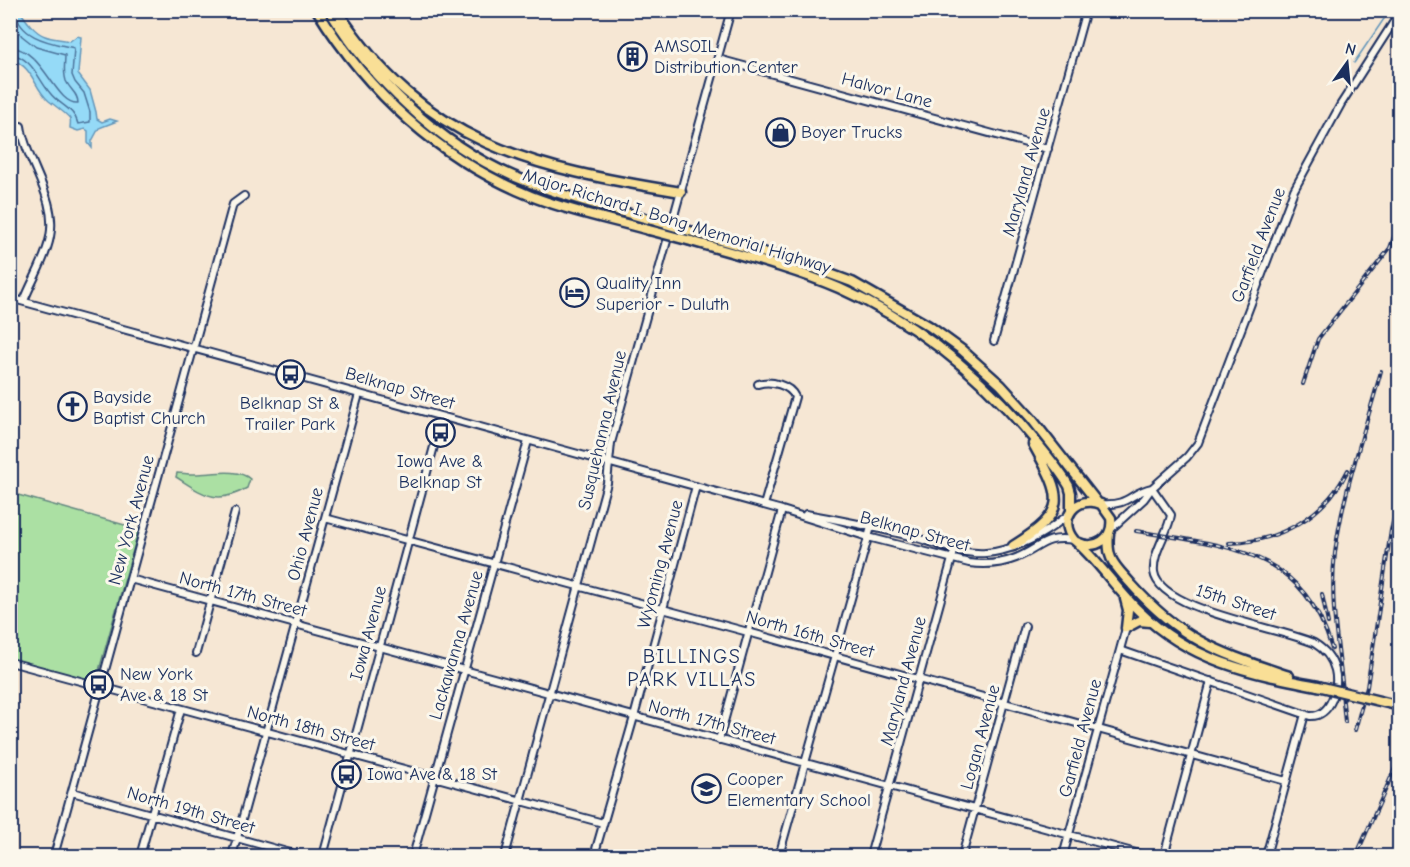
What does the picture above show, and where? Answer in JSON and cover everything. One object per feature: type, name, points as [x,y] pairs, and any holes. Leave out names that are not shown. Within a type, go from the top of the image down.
[{"type":"highway","name":"Major Richard I. Bong Memorial Highway","points":[[317,10],[364,77],[402,115],[440,146],[486,174],[531,196],[814,278],[888,312],[927,337],[973,374],[1022,425],[1069,486],[1071,493],[1069,513]]},
{"type":"highway","name":"Major Richard I. Bong Memorial Highway","points":[[329,10],[357,51],[391,90],[426,121],[469,152],[511,175],[543,188],[800,263],[852,282],[929,326],[962,350],[1001,385],[1099,503]]},
{"type":"highway","points":[[337,10],[362,47],[397,84],[431,112],[473,138],[548,166],[681,192]]},
{"type":"highway","points":[[1013,546],[1047,520],[1056,501],[1054,484],[1022,425]]},
{"type":"highway","points":[[1318,686],[1219,652],[1174,626],[1144,597],[1110,558],[1108,549],[1111,518],[1099,503],[1085,501],[1075,506],[1069,513],[1068,531],[1075,541],[1152,623],[1186,647],[1255,674],[1318,686],[1400,706]]},
{"type":"highway","points":[[1075,541],[1083,545],[1095,545],[1106,538],[1110,531]]},
{"type":"highway","points":[[1122,593],[1128,610],[1126,628]]},
{"type":"highway","points":[[1126,628],[1138,621],[1152,623]]},
{"type":"street","name":"Susquehanna Avenue","points":[[504,856],[607,483],[612,437],[731,10]]},
{"type":"street","name":"Maryland Avenue","points":[[994,342],[1086,10]]},
{"type":"street","name":"Garfield Avenue","points":[[1110,531],[1147,496],[1152,488],[1187,458],[1201,438],[1294,190],[1341,104],[1400,12]]},
{"type":"street","name":"Halvor Lane","points":[[718,59],[1048,149]]},
{"type":"street","points":[[21,126],[28,156],[46,197],[51,224],[48,245],[24,302]]},
{"type":"street","name":"New York Avenue","points":[[54,856],[233,204],[244,196]]},
{"type":"street","name":"Belknap Street","points":[[10,298],[696,486],[868,537],[952,559],[977,564],[995,563],[1016,558],[1051,539],[1060,537],[1075,541]]},
{"type":"street","points":[[758,384],[769,382],[789,389],[795,397],[764,505]]},
{"type":"street","name":"Ohio Avenue","points":[[232,856],[359,394]]},
{"type":"street","name":"Iowa Avenue","points":[[322,856],[442,417]]},
{"type":"street","name":"Lackawanna Avenue","points":[[413,856],[528,441]]},
{"type":"street","name":"Wyoming Avenue","points":[[594,856],[696,486]]},
{"type":"street","name":"Garfield Avenue","points":[[1099,503],[1123,503],[1142,491],[1152,488]]},
{"type":"street","name":"15th Street","points":[[1152,488],[1171,515],[1154,567],[1156,579],[1163,588],[1179,599],[1216,613],[1307,640],[1319,646],[1328,656],[1334,668],[1335,678],[1328,706],[1319,715],[1305,714]]},
{"type":"street","points":[[719,740],[782,510]]},
{"type":"street","name":"Belknap Street","points":[[782,510],[871,526],[955,548],[985,553],[1032,540],[1069,513]]},
{"type":"street","points":[[196,653],[235,512]]},
{"type":"street","name":"North 16th Street","points":[[325,518],[1286,781]]},
{"type":"street","points":[[779,856],[871,526]]},
{"type":"street","name":"Maryland Avenue","points":[[870,856],[955,548]]},
{"type":"street","name":"North 17th Street","points":[[130,579],[1147,856]]},
{"type":"street","name":"Logan Avenue","points":[[962,856],[1025,626]]},
{"type":"street","name":"Garfield Avenue","points":[[1063,856],[1126,628]]},
{"type":"street","points":[[1120,650],[1305,714],[1266,856]]},
{"type":"street","name":"North 18th Street","points":[[10,662],[603,823]]},
{"type":"street","points":[[1164,856],[1211,681]]},
{"type":"street","points":[[141,856],[181,709]]},
{"type":"street","name":"North 19th Street","points":[[72,792],[301,856]]},
{"type":"green space","points":[[230,472],[250,479],[247,488],[218,497],[202,493],[176,477],[177,473]]},
{"type":"green space","points":[[11,493],[139,529],[96,681],[73,677],[11,659]]},
{"type":"water","points":[[11,10],[20,11],[34,29],[45,36],[70,41],[77,36],[81,37],[78,74],[90,90],[97,119],[102,122],[110,119],[117,121],[99,128],[92,141],[92,148],[88,143],[88,131],[70,128],[69,117],[44,96],[25,68],[11,59]]},
{"type":"waterway","points":[[1354,63],[1390,10]]},
{"type":"railway","points":[[1303,384],[1318,339],[1390,248],[1400,220]]},
{"type":"railway","points":[[1344,699],[1334,608],[1335,553],[1349,484],[1381,371]]},
{"type":"railway","points":[[1229,543],[1266,538],[1299,523],[1327,501],[1348,470]]},
{"type":"railway","points":[[1355,730],[1367,687],[1391,530],[1400,495]]},
{"type":"railway","points":[[1136,531],[1229,548],[1256,557],[1280,571],[1301,590],[1319,615],[1332,649]]},
{"type":"railway","points":[[1322,594],[1328,623]]},
{"type":"railway","points":[[1342,693],[1345,722]]},
{"type":"railway","points":[[1356,856],[1400,757]]},
{"type":"place","name":"AMSOIL Distribution Center","points":[[633,56]]},
{"type":"place","name":"Boyer Trucks","points":[[780,132]]},
{"type":"place","name":"Quality Inn Superior - Duluth","points":[[575,293]]},
{"type":"place","name":"Belknap St & Trailer Park","points":[[290,374]]},
{"type":"place","name":"Bayside Baptist Church","points":[[72,407]]},
{"type":"place","name":"Iowa Ave & Belknap St","points":[[440,432]]},
{"type":"place","name":"New York Ave & 18 St","points":[[99,684]]},
{"type":"place","name":"Iowa Ave & 18 St","points":[[346,774]]},
{"type":"place","name":"Cooper Elementary School","points":[[706,789]]},
{"type":"district","name":"BILLINGS PARK VILLAS","points":[[692,668]]}]
